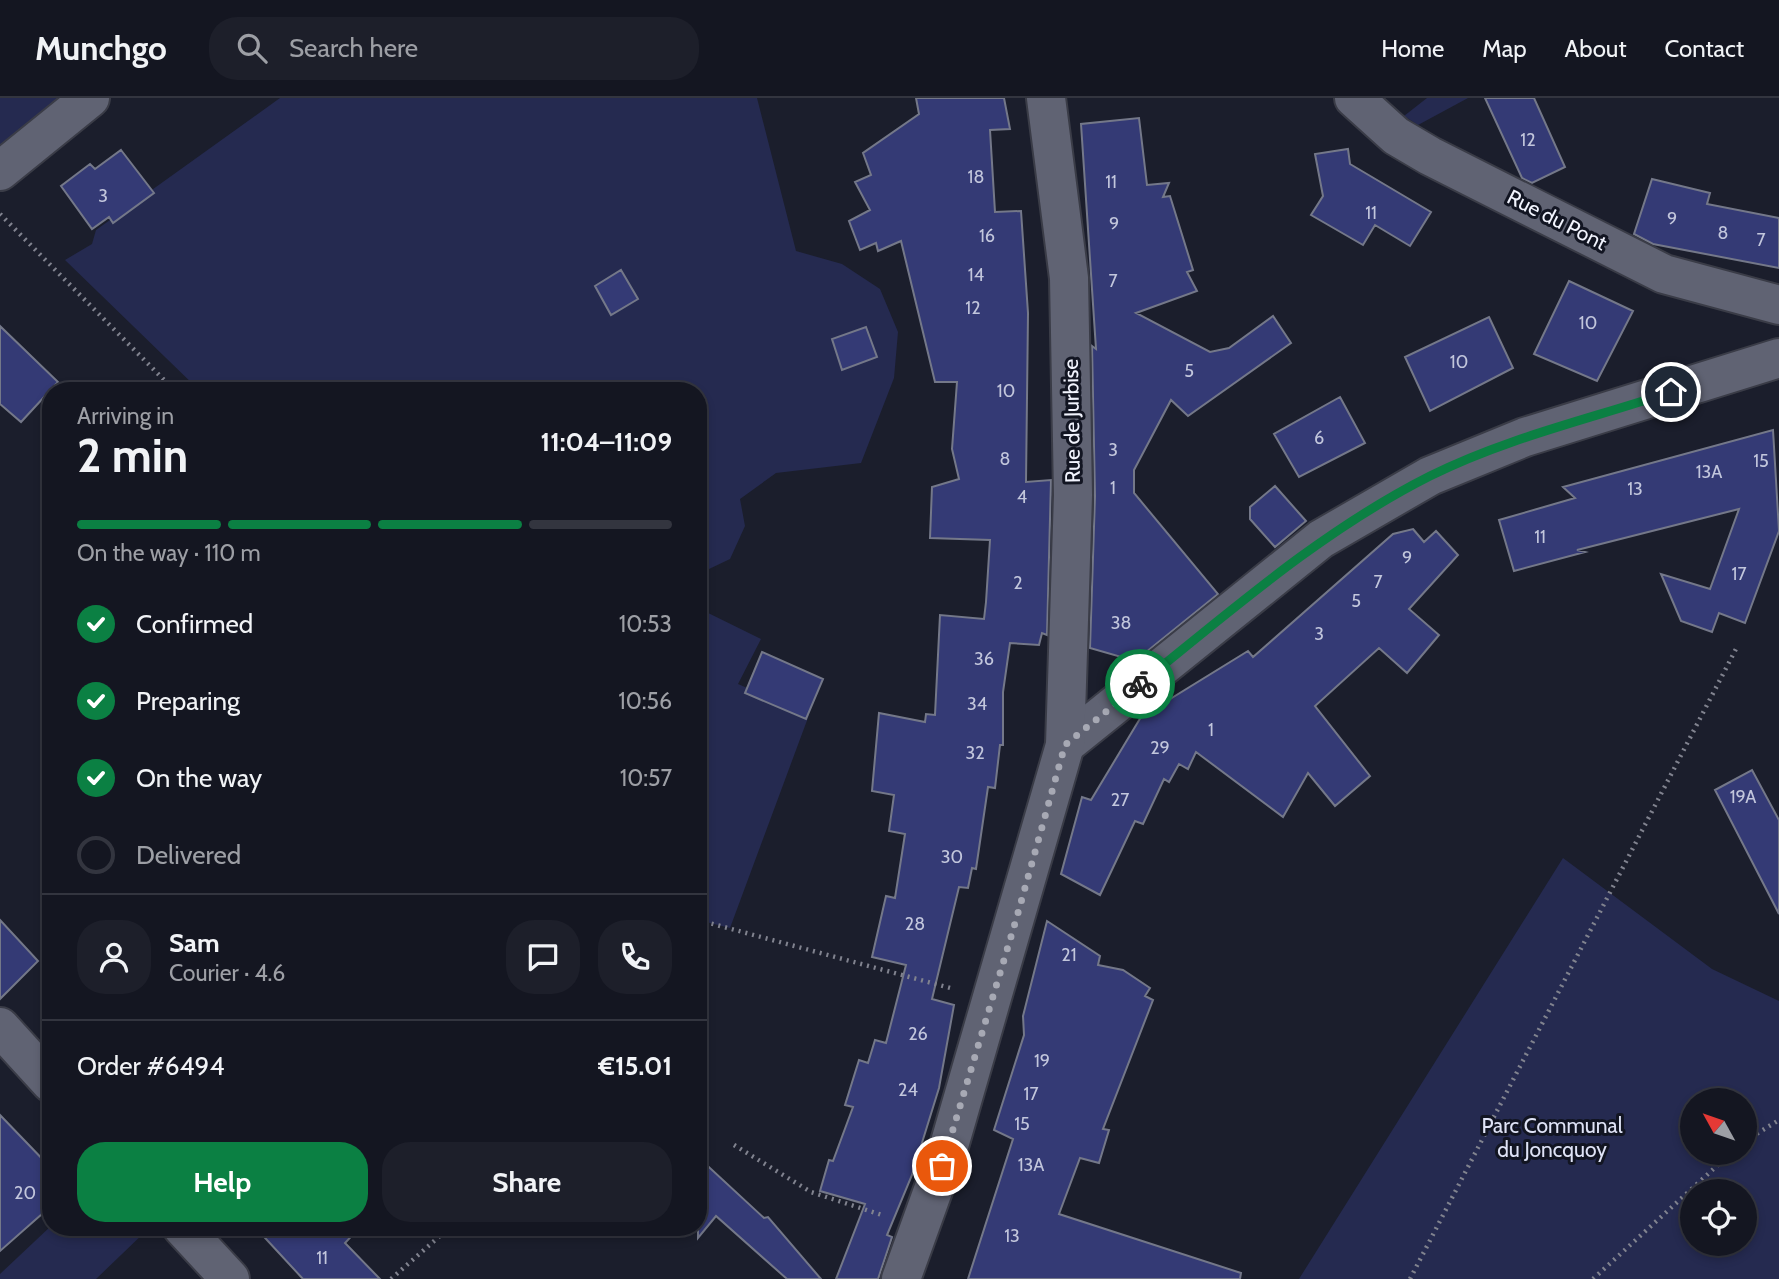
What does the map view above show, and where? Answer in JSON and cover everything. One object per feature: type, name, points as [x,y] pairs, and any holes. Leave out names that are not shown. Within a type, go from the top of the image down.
[{"type":"street","points":[[0,172],[90,98]]},
{"type":"street","name":"Rue de Jurbise","points":[[901,1279],[949,1146],[1065,745],[1073,495],[1069,278],[1046,98]]},
{"type":"street","name":"Rue du Pont","points":[[1354,98],[1396,136],[1430,156],[1664,274],[1779,305]]},
{"type":"street","points":[[1065,745],[1321,539],[1430,476],[1525,437],[1779,358]]},
{"type":"street","points":[[0,1027],[42,1073]]},
{"type":"street","points":[[190,1236],[230,1279]]},
{"type":"path","points":[[0,214],[166,382]]},
{"type":"path","points":[[1410,1279],[1737,647]]},
{"type":"path","points":[[707,922],[993,1000]]},
{"type":"path","points":[[1757,1134],[1779,1120]]},
{"type":"path","points":[[734,1145],[811,1192],[920,1227]]},
{"type":"path","points":[[1593,1279],[1717,1166]]},
{"type":"path","points":[[391,1279],[440,1236]]},
{"type":"green space","points":[[0,98],[90,98],[0,171]]},
{"type":"green space","points":[[280,98],[757,98],[796,251],[842,264],[880,289],[898,332],[894,378],[861,463],[776,473],[740,499],[745,526],[730,559],[709,569],[707,382],[191,382],[65,260],[92,244],[96,230]]},
{"type":"green space","points":[[1427,98],[1468,98],[1418,125],[1404,116]]},
{"type":"green space","points":[[707,612],[761,639],[738,684],[809,715],[730,928],[707,922]]},
{"type":"green space","name":"Parc Communal du Joncquoy","points":[[1563,858],[1712,969],[1779,1001],[1779,1279],[1299,1279]]},
{"type":"green space","points":[[42,1234],[141,1236],[96,1279],[0,1279],[0,1274]]},
{"type":"building","points":[[916,98],[1004,98],[1010,129],[990,130],[995,212],[1021,211],[1028,313],[1026,482],[1051,480],[1047,635],[1042,633],[1039,645],[1010,643],[1003,692],[1003,745],[1000,745],[995,788],[988,787],[976,869],[972,868],[968,888],[959,887],[932,999],[954,1005],[939,1088],[912,1175],[887,1235],[892,1237],[878,1279],[836,1279],[865,1204],[820,1191],[829,1160],[833,1161],[853,1107],[845,1105],[859,1060],[868,1063],[875,1040],[886,1043],[906,965],[872,957],[886,896],[895,898],[905,834],[889,831],[894,795],[872,791],[879,713],[925,722],[926,714],[935,715],[940,615],[984,619],[986,602],[990,540],[930,538],[932,487],[959,479],[952,449],[957,382],[935,382],[901,241],[878,251],[876,243],[860,250],[849,221],[870,210],[855,182],[871,175],[863,153],[919,114]]},
{"type":"building","points":[[1485,98],[1534,98],[1565,167],[1532,183],[1522,178]]},
{"type":"building","points":[[1139,118],[1147,185],[1169,183],[1163,197],[1170,196],[1193,270],[1187,272],[1197,291],[1136,313],[1210,352],[1229,348],[1273,316],[1291,343],[1188,416],[1171,400],[1134,470],[1134,493],[1218,594],[1135,661],[1090,648],[1095,496],[1092,346],[1096,349],[1081,124]]},
{"type":"building","points":[[1348,149],[1350,164],[1431,212],[1410,246],[1375,225],[1363,245],[1311,215],[1323,196],[1315,154]]},
{"type":"building","points":[[121,150],[154,193],[113,223],[109,217],[92,229],[61,186],[90,164],[95,169]]},
{"type":"building","points":[[1652,179],[1710,193],[1707,204],[1779,218],[1779,268],[1653,244],[1634,234]]},
{"type":"building","points":[[621,270],[638,299],[611,315],[595,286]]},
{"type":"building","points":[[1569,281],[1633,311],[1597,381],[1534,354]]},
{"type":"building","points":[[1489,317],[1513,368],[1430,411],[1405,357]]},
{"type":"building","points":[[0,326],[58,382],[42,382],[42,399],[21,422],[0,404]]},
{"type":"building","points":[[866,327],[877,357],[842,370],[832,339]]},
{"type":"building","points":[[1340,397],[1365,443],[1299,477],[1274,434]]},
{"type":"building","points":[[1773,430],[1779,531],[1745,623],[1719,613],[1712,632],[1681,621],[1661,574],[1710,589],[1739,509],[1577,550],[1585,552],[1514,571],[1499,520],[1575,498],[1563,487]]},
{"type":"building","points":[[1275,486],[1306,521],[1275,547],[1250,519],[1250,507]]},
{"type":"building","points":[[1413,529],[1424,542],[1436,531],[1458,555],[1409,609],[1439,635],[1407,673],[1379,648],[1315,706],[1370,776],[1335,806],[1308,773],[1283,817],[1196,752],[1188,769],[1179,764],[1169,782],[1164,779],[1143,824],[1135,821],[1100,895],[1061,874],[1082,797],[1091,800],[1141,717],[1248,651],[1253,657],[1393,534]]},
{"type":"building","points":[[762,652],[823,679],[806,719],[745,693]]},
{"type":"building","points":[[1752,770],[1779,820],[1779,914],[1715,790]]},
{"type":"building","points":[[0,920],[38,961],[0,999]]},
{"type":"building","points":[[1047,921],[1100,956],[1098,965],[1123,970],[1150,988],[1145,996],[1153,1000],[1103,1129],[1109,1130],[1099,1163],[1080,1158],[1059,1214],[1241,1273],[1240,1279],[968,1279],[1013,1139],[994,1130],[1024,1035],[1023,1016]]},
{"type":"building","points":[[0,1115],[42,1159],[42,1214],[0,1251]]},
{"type":"building","points":[[707,1165],[764,1218],[768,1217],[821,1279],[787,1279],[716,1216],[707,1227]]},
{"type":"building","points":[[263,1236],[352,1236],[345,1243],[380,1279],[303,1279]]},
{"type":"way so far","points":[[942,1166],[1065,745],[1140,684]]},
{"type":"route","points":[[1140,684],[1321,539],[1430,476],[1525,437],[1671,392]]}]
